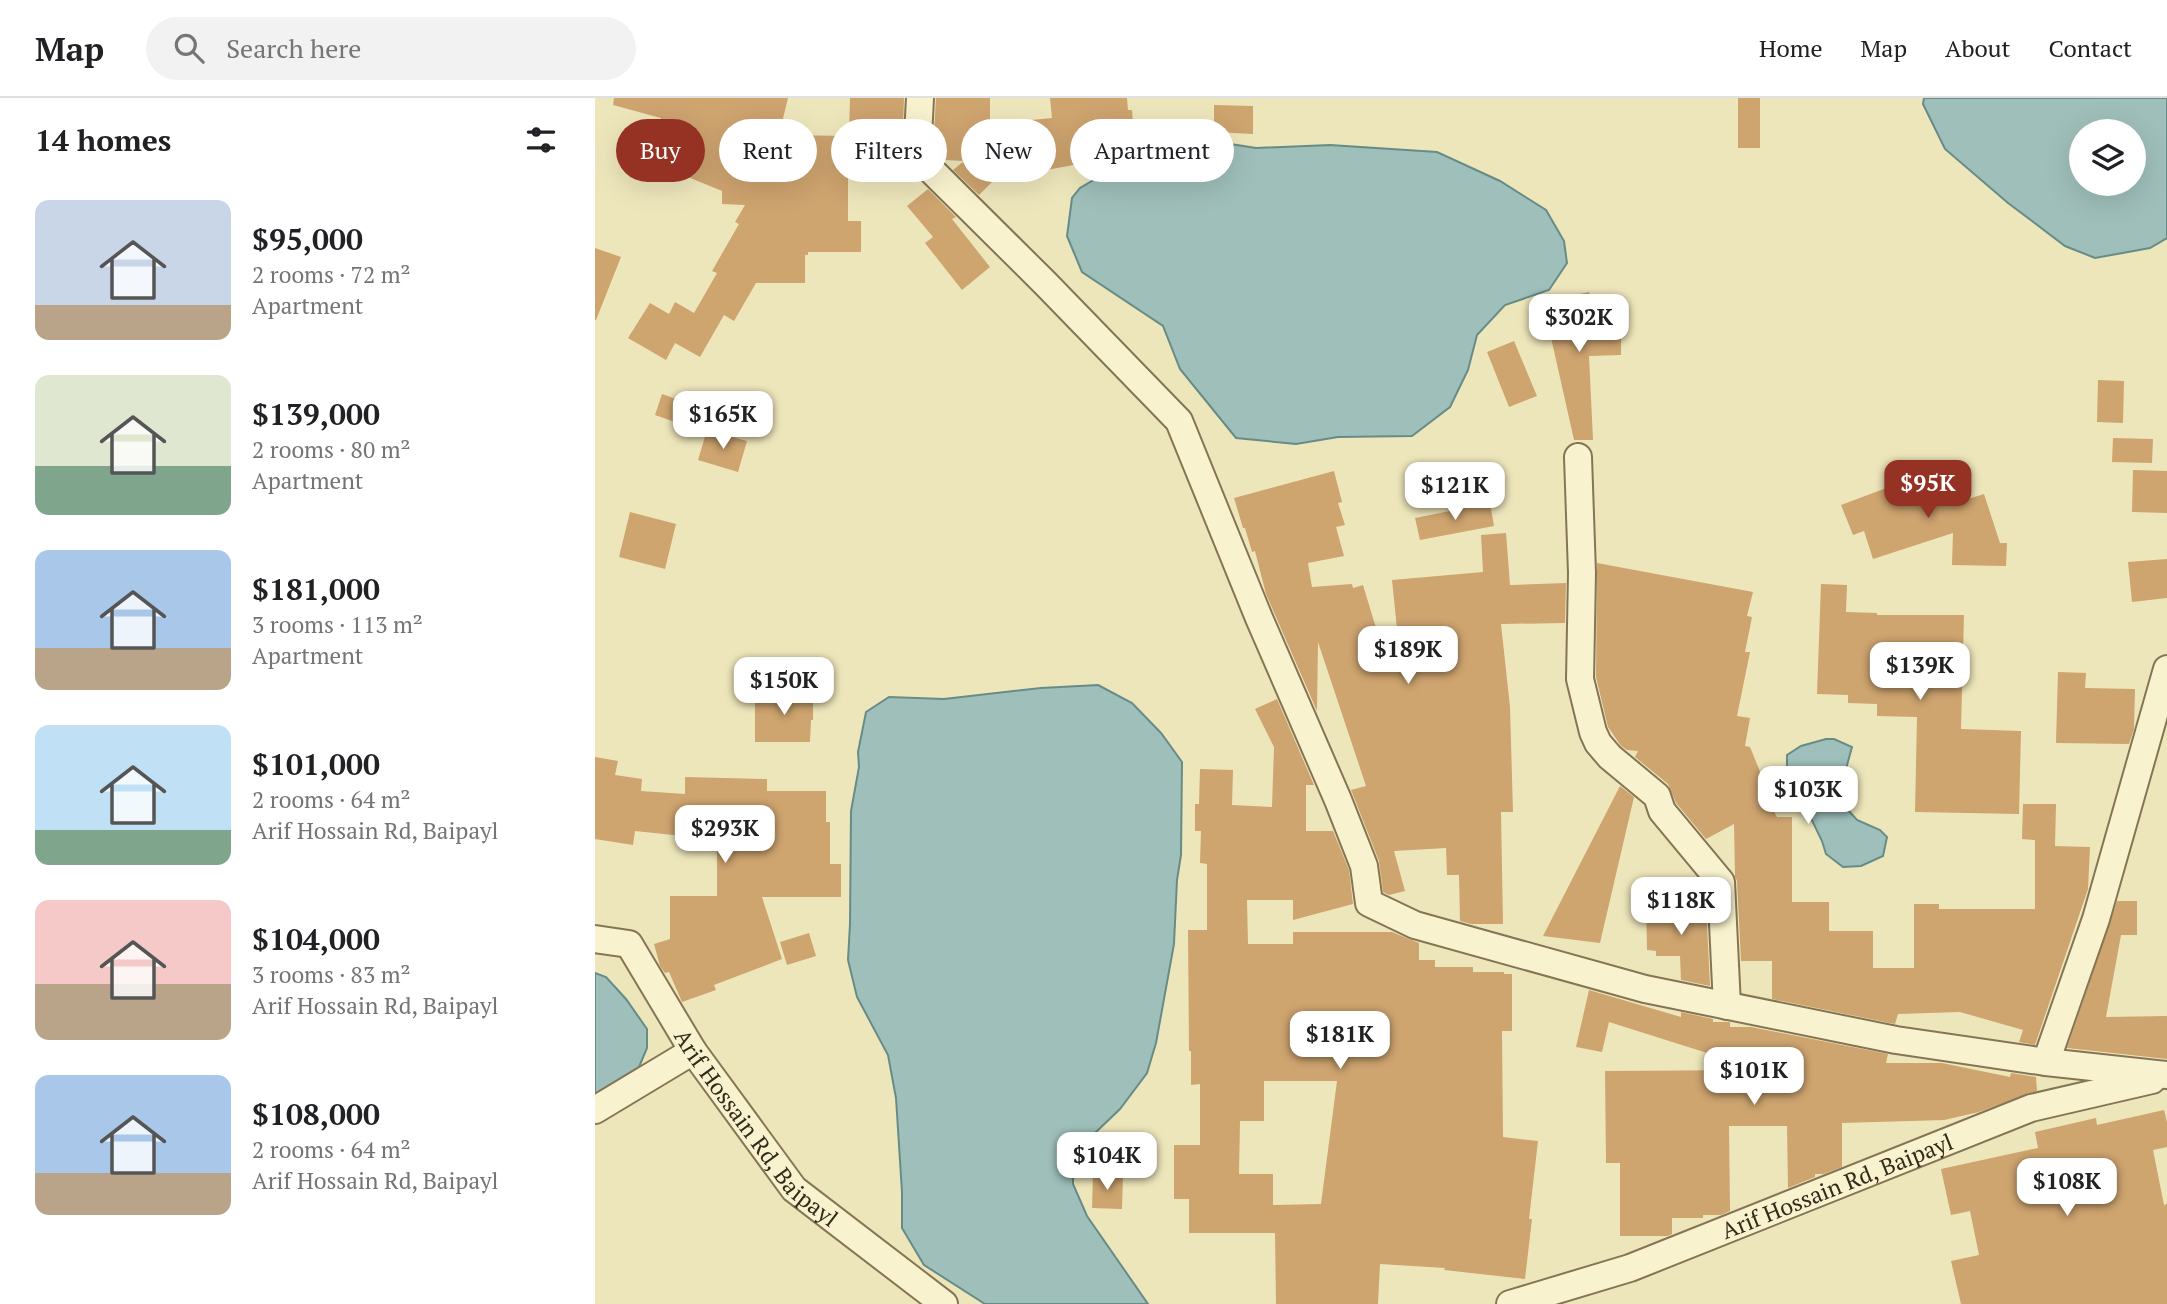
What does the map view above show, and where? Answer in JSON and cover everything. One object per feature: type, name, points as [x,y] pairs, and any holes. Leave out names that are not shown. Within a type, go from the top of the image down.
[{"type":"street","points":[[920,98],[917,156],[1179,421],[1364,866],[1369,904],[1415,925],[1645,989],[1896,1040],[2046,1062],[2167,1075]]},
{"type":"street","points":[[1578,457],[1582,573],[1580,679],[1594,732],[1598,743],[1610,757],[1657,796],[1662,811],[1721,883],[1727,1006]]},
{"type":"street","points":[[2046,1062],[2096,919],[2167,669]]},
{"type":"street","name":"Arif Hossain Rd, Baipayl","points":[[595,939],[629,944],[693,1051],[794,1189],[944,1304]]},
{"type":"street","points":[[595,1110],[693,1051]]},
{"type":"street","name":"Arif Hossain Rd, Baipayl","points":[[1510,1304],[1630,1268],[2031,1108],[2167,1075]]},
{"type":"water","points":[[1924,98],[2167,98],[2167,238],[2150,248],[2095,258],[2065,246],[2008,203],[1945,149],[1923,104]]},
{"type":"water","points":[[1234,145],[1256,148],[1330,145],[1437,152],[1500,181],[1546,210],[1564,241],[1567,263],[1549,290],[1505,305],[1477,335],[1468,370],[1450,407],[1412,436],[1338,437],[1296,444],[1236,438],[1180,369],[1163,326],[1082,272],[1067,236],[1072,198],[1080,188],[1090,182],[1234,182]]},
{"type":"water","points":[[1098,685],[1132,703],[1161,733],[1182,762],[1181,855],[1174,944],[1156,1043],[1147,1073],[1120,1109],[1095,1133],[1073,1161],[1073,1184],[1087,1216],[1148,1304],[985,1304],[924,1265],[902,1228],[896,1098],[888,1055],[857,997],[848,960],[851,811],[859,767],[858,752],[866,712],[889,697],[944,699],[1041,688]]},
{"type":"water","points":[[1834,739],[1852,747],[1844,776],[1848,810],[1857,820],[1880,830],[1887,837],[1883,856],[1861,866],[1843,867],[1826,854],[1787,769],[1787,755],[1801,746]]},
{"type":"water","points":[[595,973],[606,977],[647,1029],[647,1048],[639,1067],[595,1094]]},
{"type":"building","points":[[614,98],[788,98],[783,119],[719,119],[719,182],[817,182],[817,136],[831,136],[831,182],[848,182],[848,221],[861,221],[861,252],[808,252],[808,255],[805,255],[805,283],[756,283],[734,321],[724,315],[700,357],[675,343],[666,360],[628,338],[650,303],[669,314],[675,302],[694,313],[717,273],[712,271],[739,224],[735,222],[745,205],[722,204],[722,191],[700,182],[705,182],[705,119],[661,119],[613,105]]},
{"type":"building","points":[[850,98],[904,98],[903,119],[849,119]]},
{"type":"building","points":[[936,98],[990,98],[990,119],[961,119],[961,161],[947,160],[947,119],[935,119]]},
{"type":"building","points":[[1050,98],[1127,98],[1128,110],[1132,110],[1133,119],[1070,119],[1070,166],[1056,168],[1056,119],[1042,119],[1052,118]]},
{"type":"building","points":[[1738,98],[1760,98],[1760,148],[1738,148]]},
{"type":"building","points":[[1214,105],[1253,106],[1253,134],[1234,133],[1234,119],[1214,119]]},
{"type":"building","points":[[961,163],[961,178],[953,170]]},
{"type":"building","points":[[965,182],[992,182],[979,195]]},
{"type":"building","points":[[928,189],[956,217],[952,219],[990,267],[962,290],[925,243],[933,237],[907,206]]},
{"type":"building","points":[[595,248],[621,257],[596,320],[595,320]]},
{"type":"building","points":[[1589,292],[1596,326],[1621,325],[1621,355],[1589,356],[1593,440],[1574,440],[1543,302]]},
{"type":"building","points":[[1514,341],[1537,396],[1509,407],[1487,352]]},
{"type":"building","points":[[2098,380],[2124,381],[2123,423],[2097,422]]},
{"type":"building","points":[[662,394],[710,411],[703,432],[655,415]]},
{"type":"building","points":[[707,430],[747,441],[738,472],[698,460]]},
{"type":"building","points":[[2113,438],[2153,439],[2152,463],[2112,462]]},
{"type":"building","points":[[1948,465],[1962,501],[1984,494],[2000,543],[2007,543],[2006,566],[1952,565],[1953,533],[1873,559],[1864,531],[1853,535],[1841,505]]},
{"type":"building","points":[[2133,470],[2167,471],[2167,513],[2132,512]]},
{"type":"building","points":[[1334,471],[1342,502],[1338,503],[1345,525],[1336,527],[1344,556],[1308,563],[1312,587],[1352,584],[1353,588],[1363,585],[1386,661],[1400,658],[1392,580],[1483,572],[1481,535],[1506,533],[1510,585],[1566,583],[1565,623],[1501,624],[1510,707],[1513,812],[1501,812],[1503,924],[1471,924],[1460,921],[1459,875],[1447,875],[1446,848],[1394,851],[1405,891],[1389,895],[1383,892],[1379,861],[1351,790],[1366,786],[1318,642],[1317,711],[1266,594],[1255,551],[1252,552],[1234,498]]},
{"type":"building","points":[[1490,503],[1494,526],[1420,540],[1415,518]]},
{"type":"building","points":[[630,512],[676,524],[665,569],[619,557]]},
{"type":"building","points":[[2167,559],[2167,598],[2132,602],[2128,562]]},
{"type":"building","points":[[1597,563],[1753,592],[1747,616],[1752,617],[1745,652],[1750,652],[1737,716],[1750,718],[1745,746],[1750,747],[1763,779],[1763,792],[1777,817],[1792,817],[1792,902],[1829,902],[1829,931],[1873,931],[1873,968],[1914,968],[1914,904],[1939,904],[1939,909],[2035,909],[2035,840],[2022,839],[2023,804],[2056,804],[2055,846],[2090,847],[2088,889],[2035,1045],[2019,1042],[2023,1030],[1960,1012],[1898,1014],[1895,1024],[1772,999],[1772,961],[1741,961],[1734,824],[1706,839],[1676,803],[1668,784],[1635,757],[1638,751],[1627,750],[1621,746],[1608,727],[1596,677]]},
{"type":"building","points":[[1821,584],[1847,585],[1846,612],[1877,615],[1964,615],[1961,729],[2021,731],[2019,814],[1915,812],[1917,717],[1877,716],[1877,704],[1848,703],[1848,695],[1817,694]]},
{"type":"building","points":[[2058,672],[2086,673],[2085,688],[2135,689],[2134,729],[2129,744],[2056,743]]},
{"type":"building","points":[[813,692],[810,742],[755,742],[755,694]]},
{"type":"building","points":[[1277,699],[1314,785],[1306,785],[1306,831],[1333,831],[1349,870],[1353,904],[1293,920],[1293,900],[1247,900],[1248,944],[1293,944],[1293,932],[1392,932],[1419,943],[1419,960],[1435,960],[1435,967],[1473,967],[1473,972],[1512,974],[1512,1031],[1502,1031],[1503,1137],[1538,1141],[1525,1279],[1444,1270],[1445,1268],[1380,1264],[1378,1304],[1276,1304],[1275,1233],[1189,1233],[1189,1199],[1174,1199],[1174,1145],[1200,1145],[1200,1084],[1191,1085],[1189,1051],[1188,930],[1207,930],[1207,864],[1200,863],[1201,831],[1195,831],[1195,804],[1199,804],[1200,769],[1233,770],[1232,805],[1272,807],[1274,747],[1255,709]],"holes":[[[1264,1081],[1337,1081],[1321,1204],[1273,1205],[1273,1174],[1239,1174],[1240,1121],[1264,1121]]]},
{"type":"building","points":[[595,757],[618,761],[615,775],[642,779],[641,791],[685,794],[685,777],[767,779],[767,791],[826,791],[826,822],[830,822],[830,864],[841,864],[841,897],[762,897],[782,959],[714,985],[716,990],[682,1002],[669,972],[665,973],[660,966],[654,944],[670,939],[670,896],[717,896],[717,851],[682,850],[683,836],[635,831],[633,845],[595,839]]},
{"type":"building","points":[[1620,786],[1634,797],[1600,943],[1543,936]]},
{"type":"building","points":[[2117,901],[2137,901],[2137,935],[2121,935],[2106,1017],[2167,1016],[2167,1059],[2067,1048]]},
{"type":"building","points":[[1646,903],[1706,904],[1710,986],[1681,980],[1680,956],[1656,956],[1656,951],[1647,950]]},
{"type":"building","points":[[809,933],[816,956],[787,965],[780,942]]},
{"type":"building","points":[[1589,990],[1681,1017],[1681,1012],[1713,1019],[1713,1022],[1730,1022],[1730,1027],[1751,1027],[1888,1054],[1886,1063],[1942,1063],[2010,1077],[2011,1073],[2036,1077],[2037,1091],[1979,1112],[1944,1120],[1842,1123],[1842,1167],[1824,1174],[1815,1174],[1815,1177],[1788,1188],[1787,1126],[1729,1126],[1730,1211],[1721,1215],[1703,1215],[1703,1218],[1672,1218],[1672,1234],[1668,1236],[1620,1236],[1620,1163],[1606,1163],[1605,1071],[1761,1070],[1609,1022],[1602,1052],[1576,1047]]},
{"type":"building","points":[[2164,1110],[2167,1147],[2153,1150],[2164,1205],[2167,1204],[2167,1304],[1961,1304],[1951,1261],[1979,1255],[1970,1211],[1951,1215],[1941,1169],[2038,1148],[2035,1132],[2096,1118],[2097,1125]]},
{"type":"building","points":[[1093,1174],[1123,1175],[1122,1209],[1092,1208]]}]
